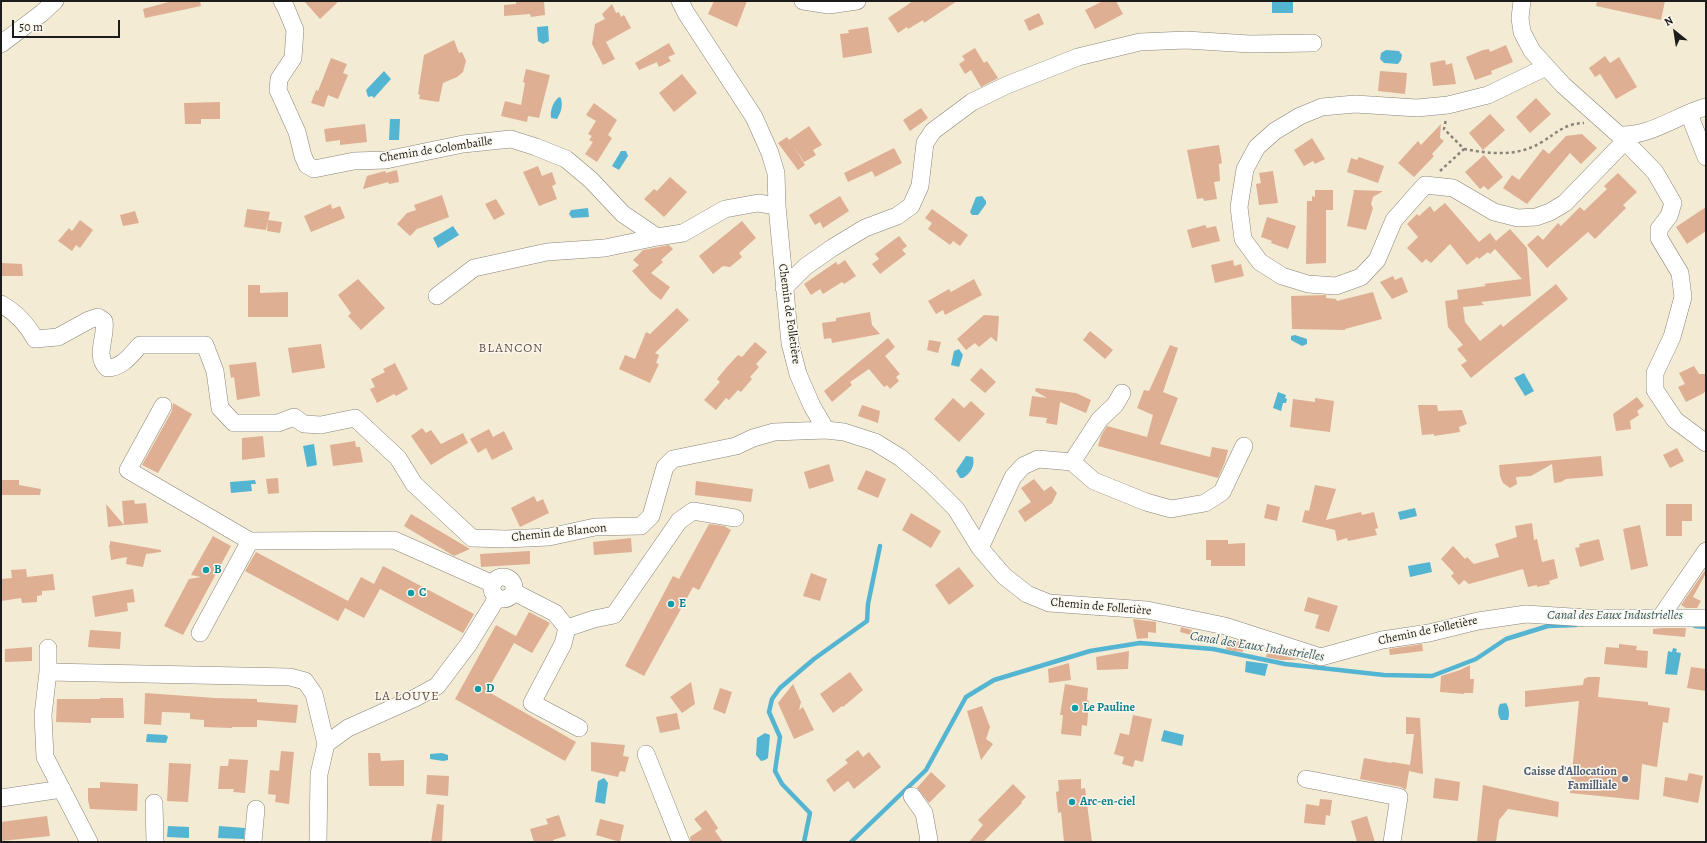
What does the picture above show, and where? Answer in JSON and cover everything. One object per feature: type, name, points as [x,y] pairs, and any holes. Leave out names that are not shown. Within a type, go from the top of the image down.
[{"type":"street","points":[[1,44],[42,13],[55,1]]},
{"type":"street","name":"Chemin de Colombaille","points":[[282,1],[295,30],[293,58],[279,79],[278,90],[297,132],[303,156],[307,165],[314,169],[354,161],[386,160],[462,144],[511,139],[566,159],[591,180],[623,214],[657,237]]},
{"type":"street","name":"Chemin de Folletière","points":[[680,1],[686,13],[754,117],[770,153],[776,173],[777,206],[790,343],[798,374],[812,406],[826,430],[844,432],[875,442],[901,458],[956,509],[980,548],[1004,576],[1027,594],[1049,603],[1147,610],[1225,626],[1321,656],[1382,640],[1429,633],[1478,621],[1526,614],[1587,618],[1706,618]]},
{"type":"street","points":[[802,1],[829,5],[857,1]]},
{"type":"street","points":[[1522,1],[1520,18],[1522,32],[1532,51],[1563,85],[1617,134],[1655,172],[1673,203],[1669,216],[1660,229],[1659,238],[1680,273],[1683,297],[1672,337],[1655,373],[1654,390],[1675,420],[1706,443]]},
{"type":"street","points":[[784,288],[805,267],[832,248],[865,228],[897,216],[911,206],[920,186],[925,143],[933,131],[972,102],[1007,85],[1078,57],[1140,42],[1186,40],[1250,44],[1313,44]]},
{"type":"street","points":[[1546,67],[1488,95],[1448,105],[1417,108],[1356,104],[1322,107],[1300,116],[1275,131],[1257,147],[1245,169],[1239,207],[1243,239],[1260,262],[1282,276],[1308,284],[1336,286],[1361,277],[1377,260],[1394,220],[1425,185],[1453,188],[1494,212],[1518,218],[1536,217],[1550,212],[1565,203],[1617,134]]},
{"type":"street","points":[[1617,134],[1629,136],[1647,131],[1706,107]]},
{"type":"street","points":[[1689,114],[1706,157]]},
{"type":"street","points":[[437,296],[474,268],[547,252],[605,248],[682,233],[725,209],[758,203],[777,206]]},
{"type":"street","name":"Chemin de Blancon","points":[[1,304],[9,308],[29,327],[35,339],[58,338],[89,320],[98,317],[104,321],[105,327],[100,354],[103,364],[107,368],[115,368],[140,345],[204,345],[215,371],[220,408],[234,423],[278,423],[294,417],[304,424],[322,425],[356,418],[398,458],[414,484],[472,538],[506,539],[549,536],[595,527],[641,526],[651,516],[665,467],[673,459],[736,446],[753,438],[774,432],[826,430]]},
{"type":"street","points":[[1072,462],[1100,419],[1115,404],[1122,393]]},
{"type":"street","points":[[163,406],[128,470],[250,541],[394,540],[495,591],[500,599],[508,599],[514,592],[555,613],[567,628]]},
{"type":"street","points":[[980,548],[1013,477],[1024,466],[1038,459],[1072,462],[1094,481],[1146,502],[1171,509],[1205,503],[1222,492],[1244,446]]},
{"type":"street","points":[[567,628],[594,619],[614,615],[679,521],[693,511],[735,518]]},
{"type":"street","points":[[200,633],[250,541]]},
{"type":"street","points":[[1660,618],[1706,551]]},
{"type":"street","points":[[326,744],[348,728],[415,698],[437,686],[468,645],[495,591]]},
{"type":"street","points":[[567,628],[562,644],[532,703],[579,728]]},
{"type":"street","points":[[48,648],[48,672],[43,715],[45,757],[89,842]]},
{"type":"street","points":[[48,672],[290,677],[305,681],[314,694],[326,744],[319,774],[318,842]]},
{"type":"street","points":[[646,754],[681,842]]},
{"type":"street","points":[[1306,779],[1399,797],[1392,842]]},
{"type":"street","points":[[1,798],[62,789]]},
{"type":"street","points":[[912,796],[924,813],[929,840],[928,842]]},
{"type":"street","points":[[154,803],[156,842]]},
{"type":"street","points":[[253,842],[256,809]]},
{"type":"path","points":[[1448,105],[1444,129],[1464,149],[1490,154],[1521,152],[1542,142],[1556,131],[1568,125],[1582,123],[1617,134]]},
{"type":"path","points":[[1425,185],[1464,149]]},
{"type":"water","points":[[1272,2],[1293,2],[1293,13],[1272,13]]},
{"type":"water","points":[[548,26],[549,41],[543,44],[538,41],[537,27]]},
{"type":"water","points":[[1386,50],[1399,51],[1402,55],[1398,64],[1384,63],[1380,59],[1381,53]]},
{"type":"water","points":[[384,71],[391,79],[374,98],[372,96],[368,97],[366,90]]},
{"type":"water","points":[[559,97],[562,101],[561,112],[557,119],[551,118],[552,106]]},
{"type":"water","points":[[390,119],[400,119],[399,140],[389,140]]},
{"type":"water","points":[[621,151],[626,151],[628,156],[619,170],[612,166]]},
{"type":"water","points":[[982,196],[986,201],[986,204],[978,215],[972,215],[970,212],[976,197]]},
{"type":"water","points":[[588,208],[589,217],[572,218],[569,214],[571,210]]},
{"type":"water","points":[[453,226],[459,235],[438,248],[433,238]]},
{"type":"water","points":[[1295,335],[1307,339],[1307,344],[1302,346],[1291,340],[1291,336]]},
{"type":"water","points":[[959,349],[963,355],[959,367],[951,365],[954,351]]},
{"type":"water","points":[[1524,373],[1534,391],[1525,396],[1514,378]]},
{"type":"water","points":[[1278,392],[1286,395],[1285,398],[1287,399],[1286,403],[1283,403],[1281,411],[1273,408]]},
{"type":"water","points":[[314,444],[317,465],[307,467],[303,446]]},
{"type":"water","points":[[966,456],[973,457],[973,466],[968,474],[963,478],[960,478],[956,471]]},
{"type":"water","points":[[255,480],[256,484],[251,484],[252,491],[231,493],[230,482]]},
{"type":"water","points":[[1415,508],[1417,516],[1400,520],[1398,512]]},
{"type":"water","points":[[1430,562],[1432,572],[1410,577],[1408,566]]},
{"type":"water","points":[[1673,648],[1677,649],[1676,652],[1681,653],[1677,675],[1665,674],[1668,651],[1672,652]]},
{"type":"water","points":[[1246,661],[1268,664],[1265,676],[1245,672]]},
{"type":"water","points":[[1506,703],[1509,718],[1508,720],[1501,720],[1498,713],[1498,708],[1500,704]]},
{"type":"water","points":[[1164,730],[1184,735],[1182,746],[1161,741]]},
{"type":"water","points":[[765,733],[770,735],[768,758],[761,761],[756,755],[757,738]]},
{"type":"water","points":[[147,734],[166,735],[168,737],[166,743],[146,742]]},
{"type":"water","points":[[442,753],[448,755],[448,760],[443,761],[430,759],[430,754]]},
{"type":"water","points":[[604,778],[608,783],[605,804],[595,802],[598,781]]},
{"type":"water","points":[[168,826],[189,827],[189,838],[167,837]]},
{"type":"water","points":[[219,826],[245,828],[244,839],[218,838]]},
{"type":"building","points":[[172,1],[200,1],[201,6],[145,18],[143,9]]},
{"type":"building","points":[[304,1],[339,1],[320,19]]},
{"type":"building","points":[[516,1],[544,1],[545,15],[531,17],[530,14],[504,16],[504,5],[516,4]]},
{"type":"building","points":[[714,1],[747,1],[737,27],[708,14]]},
{"type":"building","points":[[913,1],[957,1],[924,23],[923,20],[898,33],[888,18]]},
{"type":"building","points":[[1103,1],[1116,1],[1123,14],[1095,29],[1085,10]]},
{"type":"building","points":[[1597,1],[1665,1],[1661,20],[1596,6]]},
{"type":"building","points":[[612,4],[616,13],[619,12],[621,17],[624,15],[631,28],[606,42],[615,59],[603,65],[592,44],[595,24],[605,19],[602,14]]},
{"type":"building","points":[[1039,13],[1044,24],[1029,31],[1024,20]]},
{"type":"building","points":[[868,27],[872,53],[843,58],[840,34],[849,33],[848,30]]},
{"type":"building","points":[[454,40],[459,53],[462,52],[466,61],[463,72],[457,77],[443,83],[439,102],[419,99],[420,95],[418,94],[424,55]]},
{"type":"building","points":[[669,43],[675,54],[668,57],[671,61],[659,67],[657,62],[639,70],[635,63]]},
{"type":"building","points":[[1506,45],[1513,62],[1491,71],[1492,74],[1475,80],[1466,57],[1483,50],[1489,49],[1490,52]]},
{"type":"building","points":[[975,48],[984,63],[987,61],[998,78],[981,87],[971,70],[965,74],[959,64],[965,60],[962,56]]},
{"type":"building","points":[[1605,56],[1610,63],[1619,57],[1637,87],[1616,99],[1600,74],[1595,77],[1589,68]]},
{"type":"building","points":[[331,58],[347,64],[343,73],[348,75],[338,99],[328,95],[324,107],[311,103],[316,90],[318,91]]},
{"type":"building","points":[[1445,60],[1446,65],[1452,63],[1456,84],[1433,86],[1430,63]]},
{"type":"building","points":[[526,69],[550,75],[539,118],[528,116],[527,122],[501,116],[505,101],[521,105]]},
{"type":"building","points":[[1380,71],[1407,73],[1405,94],[1378,91]]},
{"type":"building","points":[[682,74],[697,93],[674,112],[659,93]]},
{"type":"building","points":[[1536,98],[1551,114],[1530,133],[1516,117]]},
{"type":"building","points":[[220,102],[220,119],[201,119],[201,124],[185,124],[184,103]]},
{"type":"building","points":[[594,103],[617,120],[608,135],[612,138],[597,162],[585,154],[593,142],[589,140],[592,136],[588,134],[596,121],[586,115]]},
{"type":"building","points":[[921,108],[928,118],[910,131],[903,120]]},
{"type":"building","points":[[1490,114],[1505,130],[1483,150],[1469,133]]},
{"type":"building","points":[[365,124],[367,142],[340,145],[340,140],[326,142],[324,129]]},
{"type":"building","points":[[1441,124],[1440,138],[1444,141],[1432,154],[1434,156],[1414,177],[1398,163],[1418,141],[1421,145]]},
{"type":"building","points":[[809,126],[822,145],[813,150],[816,155],[804,162],[793,145],[805,165],[798,170],[778,143],[787,137],[789,140]]},
{"type":"building","points":[[1582,134],[1597,148],[1581,164],[1570,153],[1527,204],[1503,188],[1512,175],[1519,180],[1543,149],[1549,154],[1566,136]]},
{"type":"building","points":[[1312,138],[1325,159],[1315,164],[1313,161],[1304,166],[1294,150]]},
{"type":"building","points":[[1219,145],[1222,163],[1219,164],[1220,181],[1214,182],[1217,199],[1204,201],[1203,198],[1197,199],[1187,150]]},
{"type":"building","points":[[894,148],[902,163],[875,177],[872,171],[848,182],[844,173]]},
{"type":"building","points":[[1484,155],[1503,177],[1488,190],[1484,186],[1480,189],[1465,172]]},
{"type":"building","points":[[1359,157],[1384,166],[1378,183],[1347,172],[1351,158],[1357,160]]},
{"type":"building","points":[[538,166],[542,176],[552,172],[556,184],[552,186],[557,199],[539,206],[523,172]]},
{"type":"building","points":[[397,170],[399,182],[389,184],[388,182],[363,189],[367,176],[385,171],[386,173]]},
{"type":"building","points":[[1273,171],[1278,203],[1259,205],[1256,184],[1261,183],[1259,173]]},
{"type":"building","points":[[1618,173],[1637,192],[1623,205],[1626,208],[1595,239],[1588,232],[1547,268],[1527,245],[1538,235],[1543,240],[1558,223],[1561,226],[1580,207],[1584,211],[1607,189],[1604,186]]},
{"type":"building","points":[[670,177],[687,192],[664,217],[644,199],[654,189],[657,191]]},
{"type":"building","points":[[1315,190],[1333,190],[1333,210],[1326,210],[1326,263],[1306,264],[1307,201],[1312,201],[1312,196],[1315,197]]},
{"type":"building","points":[[1353,190],[1383,191],[1373,197],[1371,204],[1373,208],[1366,230],[1347,226]]},
{"type":"building","points":[[442,195],[449,217],[417,229],[410,236],[397,224],[407,213],[416,210],[414,205]]},
{"type":"building","points":[[840,196],[849,211],[823,228],[820,222],[815,225],[809,215]]},
{"type":"building","points":[[496,199],[505,214],[494,220],[485,204]]},
{"type":"building","points":[[1445,203],[1479,242],[1490,233],[1496,241],[1510,229],[1527,248],[1531,296],[1481,302],[1484,305],[1463,307],[1465,322],[1480,341],[1501,324],[1503,327],[1556,284],[1568,299],[1471,378],[1461,365],[1467,361],[1457,349],[1463,345],[1448,327],[1445,301],[1458,299],[1457,290],[1486,286],[1484,284],[1522,279],[1495,249],[1490,254],[1488,252],[1479,259],[1477,257],[1467,265],[1450,244],[1431,263],[1426,259],[1422,263],[1407,248],[1418,237],[1407,224],[1417,214],[1419,216],[1430,206],[1434,212]]},
{"type":"building","points":[[331,204],[332,209],[340,206],[345,218],[311,232],[304,216]]},
{"type":"building","points":[[1706,207],[1706,231],[1687,244],[1676,227]]},
{"type":"building","points":[[247,209],[270,212],[266,230],[244,227]]},
{"type":"building","points":[[932,209],[968,235],[960,246],[953,241],[950,245],[928,229],[932,223],[925,218]]},
{"type":"building","points":[[135,211],[139,223],[123,226],[120,215]]},
{"type":"building","points":[[1267,217],[1296,226],[1288,249],[1271,243],[1272,241],[1261,237]]},
{"type":"building","points":[[80,220],[93,230],[80,248],[76,245],[72,251],[58,241],[69,228],[72,231]]},
{"type":"building","points":[[268,220],[282,222],[280,233],[267,231]]},
{"type":"building","points":[[742,221],[756,238],[739,253],[742,257],[730,267],[723,266],[713,274],[699,256]]},
{"type":"building","points":[[1205,225],[1207,228],[1216,226],[1220,241],[1192,248],[1187,230]]},
{"type":"building","points":[[899,236],[907,246],[902,250],[906,254],[880,274],[872,264],[879,259],[875,254]]},
{"type":"building","points":[[669,245],[673,249],[661,260],[663,262],[651,273],[670,287],[661,300],[651,292],[632,271],[639,265],[633,260],[643,250]]},
{"type":"building","points":[[845,260],[856,276],[844,284],[842,282],[823,294],[820,289],[811,295],[804,284],[836,262],[838,265]]},
{"type":"building","points":[[1233,260],[1234,266],[1241,264],[1244,276],[1215,283],[1211,265]]},
{"type":"building","points":[[1,263],[22,264],[23,276],[1,276]]},
{"type":"building","points":[[1393,276],[1395,280],[1402,277],[1408,292],[1392,299],[1380,282]]},
{"type":"building","points":[[358,279],[385,308],[361,330],[348,316],[351,313],[338,295]]},
{"type":"building","points":[[974,279],[982,295],[945,315],[943,310],[936,314],[928,301],[949,289],[951,292]]},
{"type":"building","points":[[248,285],[260,285],[260,293],[288,292],[288,317],[248,317]]},
{"type":"building","points":[[1373,292],[1382,319],[1345,330],[1292,329],[1291,296],[1326,295],[1326,298],[1336,299],[1337,301]]},
{"type":"building","points":[[677,308],[689,320],[655,353],[659,355],[656,363],[659,364],[650,383],[619,369],[625,355],[635,359],[646,332],[650,334]]},
{"type":"building","points":[[870,312],[872,325],[880,334],[832,343],[831,338],[824,339],[822,323],[836,321],[836,318]]},
{"type":"building","points":[[984,315],[999,316],[997,342],[991,337],[979,347],[975,343],[966,350],[957,339]]},
{"type":"building","points":[[1090,331],[1113,350],[1105,359],[1083,340]]},
{"type":"building","points":[[888,338],[895,347],[885,356],[900,374],[896,377],[899,381],[890,389],[887,385],[884,387],[869,369],[850,382],[852,385],[832,402],[824,391]]},
{"type":"building","points":[[929,340],[941,342],[938,353],[927,350]]},
{"type":"building","points":[[755,342],[767,352],[756,364],[759,367],[750,377],[752,379],[741,392],[738,390],[729,400],[726,398],[716,410],[704,400],[720,382],[717,379],[726,368],[738,355],[742,357]]},
{"type":"building","points":[[321,344],[325,368],[292,373],[288,348]]},
{"type":"building","points":[[1170,345],[1178,348],[1163,392],[1178,398],[1160,444],[1210,457],[1212,447],[1228,450],[1225,462],[1218,478],[1098,446],[1101,436],[1107,426],[1147,437],[1153,415],[1137,408],[1144,390],[1149,391]]},
{"type":"building","points":[[256,362],[260,396],[237,400],[234,377],[231,378],[229,365]]},
{"type":"building","points":[[395,363],[408,389],[396,396],[394,394],[377,403],[370,389],[375,387],[371,379],[385,372],[383,369]]},
{"type":"building","points":[[1694,366],[1699,374],[1706,374],[1706,389],[1704,393],[1686,402],[1678,387],[1685,384],[1679,373]]},
{"type":"building","points":[[981,368],[996,382],[985,393],[970,380]]},
{"type":"building","points":[[1036,388],[1076,393],[1091,400],[1086,413],[1060,402],[1057,425],[1046,423],[1047,418],[1029,416],[1032,396],[1047,398],[1035,391]]},
{"type":"building","points":[[1637,397],[1644,406],[1637,411],[1639,415],[1630,421],[1631,429],[1616,431],[1613,414]]},
{"type":"building","points":[[953,398],[964,408],[971,401],[985,414],[959,442],[934,419]]},
{"type":"building","points":[[1315,398],[1334,401],[1330,432],[1290,427],[1293,399],[1315,402]]},
{"type":"building","points":[[173,403],[192,414],[158,473],[142,465],[172,411]]},
{"type":"building","points":[[862,405],[880,411],[878,423],[858,416]]},
{"type":"building","points":[[1418,405],[1437,405],[1438,411],[1462,410],[1467,424],[1459,427],[1460,432],[1434,436],[1434,434],[1422,435]]},
{"type":"building","points":[[422,428],[426,433],[431,430],[441,444],[463,433],[468,443],[431,465],[411,436]]},
{"type":"building","points":[[489,429],[493,437],[504,431],[513,449],[492,460],[486,448],[478,453],[470,439]]},
{"type":"building","points":[[263,436],[265,457],[242,460],[242,438]]},
{"type":"building","points":[[355,441],[356,447],[360,447],[363,462],[333,466],[330,445]]},
{"type":"building","points":[[1677,448],[1684,461],[1670,468],[1663,455]]},
{"type":"building","points":[[1601,456],[1603,476],[1566,479],[1561,482],[1554,483],[1552,464],[1531,476],[1516,477],[1517,484],[1510,488],[1503,483],[1500,476],[1499,465]]},
{"type":"building","points":[[829,464],[834,481],[809,489],[804,472]]},
{"type":"building","points":[[866,470],[886,479],[878,498],[857,489]]},
{"type":"building","points":[[278,478],[279,493],[268,494],[266,479]]},
{"type":"building","points":[[1034,479],[1044,491],[1051,486],[1057,493],[1052,503],[1025,522],[1018,511],[1031,502],[1021,488]]},
{"type":"building","points":[[1,480],[19,480],[19,485],[41,489],[40,495],[1,495]]},
{"type":"building","points":[[696,481],[753,489],[751,502],[695,495]]},
{"type":"building","points":[[1315,485],[1336,489],[1326,520],[1361,512],[1362,515],[1374,512],[1378,528],[1375,529],[1377,535],[1348,541],[1347,538],[1337,541],[1335,530],[1302,522],[1305,510],[1309,511]]},
{"type":"building","points":[[534,496],[537,502],[543,499],[549,513],[520,527],[511,508]]},
{"type":"building","points":[[134,500],[135,504],[146,503],[148,523],[124,525],[122,501]]},
{"type":"building","points":[[106,504],[124,525],[108,527]]},
{"type":"building","points":[[1267,504],[1280,507],[1277,521],[1264,518]]},
{"type":"building","points":[[1666,504],[1692,504],[1692,521],[1682,521],[1682,536],[1666,536]]},
{"type":"building","points":[[911,513],[941,531],[931,548],[902,530]]},
{"type":"building","points":[[411,514],[470,549],[454,556],[404,526]]},
{"type":"building","points":[[1532,523],[1534,540],[1537,539],[1542,562],[1554,559],[1558,578],[1549,581],[1550,584],[1537,587],[1537,585],[1528,587],[1523,569],[1469,584],[1464,580],[1459,585],[1451,576],[1454,573],[1441,559],[1453,546],[1465,559],[1467,557],[1474,564],[1499,557],[1495,544],[1517,537],[1515,526]]},
{"type":"building","name":"E","points":[[709,524],[724,526],[731,530],[699,590],[693,587],[644,676],[625,666],[673,576],[679,579]]},
{"type":"building","points":[[1640,525],[1648,566],[1631,570],[1623,529]]},
{"type":"building","name":"B","points":[[213,536],[231,546],[183,635],[164,626],[189,579],[201,577],[191,575]]},
{"type":"building","points":[[631,538],[632,552],[594,555],[593,542]]},
{"type":"building","points":[[1599,539],[1604,560],[1580,567],[1575,548],[1580,547],[1579,544]]},
{"type":"building","points":[[1206,540],[1228,540],[1228,544],[1245,543],[1245,566],[1211,566],[1211,560],[1206,560]]},
{"type":"building","points":[[110,541],[161,550],[161,552],[146,554],[143,567],[126,564],[127,557],[111,560],[109,545]]},
{"type":"building","points":[[530,551],[530,564],[481,567],[480,554]]},
{"type":"building","name":"C","points":[[256,552],[348,601],[361,577],[374,584],[383,566],[474,614],[463,633],[380,589],[364,618],[345,608],[338,621],[245,571]]},
{"type":"building","points":[[959,567],[974,586],[949,605],[935,585]]},
{"type":"building","points":[[26,569],[27,577],[53,574],[55,590],[42,591],[42,595],[37,596],[37,602],[22,603],[21,598],[1,601],[1,579],[12,578],[11,570]]},
{"type":"building","points":[[1706,569],[1706,573],[1693,597],[1701,601],[1697,608],[1686,608],[1681,605]]},
{"type":"building","points":[[811,573],[827,579],[820,601],[803,596]]},
{"type":"building","points":[[133,589],[135,602],[127,603],[128,611],[95,617],[92,596]]},
{"type":"building","points":[[1308,597],[1338,606],[1329,632],[1315,628],[1319,615],[1304,611]]},
{"type":"building","name":"D","points":[[529,612],[550,623],[532,653],[514,643],[487,691],[576,742],[565,761],[455,699],[496,625],[516,636]]},
{"type":"building","points":[[1133,619],[1156,622],[1156,633],[1148,632],[1148,638],[1137,639]]},
{"type":"building","points":[[1181,627],[1192,630],[1191,635],[1180,632]]},
{"type":"building","points":[[1686,628],[1685,637],[1653,634],[1653,629]]},
{"type":"building","points":[[90,630],[121,632],[120,649],[88,647]]},
{"type":"building","points":[[1228,638],[1244,643],[1243,652],[1226,650]]},
{"type":"building","points":[[1422,644],[1423,651],[1390,655],[1389,649]]},
{"type":"building","points":[[1619,644],[1637,646],[1636,650],[1648,651],[1647,668],[1604,664],[1606,647],[1619,648]]},
{"type":"building","points":[[32,647],[32,661],[5,662],[5,649]]},
{"type":"building","points":[[1268,650],[1298,660],[1281,660],[1266,657]]},
{"type":"building","points":[[1129,651],[1128,669],[1097,670],[1096,657]]},
{"type":"building","points":[[1069,663],[1071,680],[1049,683],[1048,669]]},
{"type":"building","points":[[1470,665],[1470,679],[1474,679],[1473,693],[1464,694],[1440,692],[1441,676]]},
{"type":"building","points":[[1691,667],[1706,669],[1706,691],[1687,688]]},
{"type":"building","points":[[850,672],[863,690],[843,707],[842,706],[833,713],[820,694]]},
{"type":"building","points":[[1588,677],[1600,677],[1598,697],[1648,702],[1648,705],[1670,708],[1668,723],[1663,722],[1657,767],[1642,764],[1639,800],[1570,793],[1579,701],[1525,707],[1525,691],[1583,685],[1584,679]]},
{"type":"building","points":[[691,682],[695,704],[682,713],[670,697]]},
{"type":"building","points":[[793,684],[801,702],[799,710],[803,707],[814,730],[794,739],[778,703]]},
{"type":"building","name":"Le Pauline","points":[[1065,684],[1088,688],[1087,700],[1089,701],[1087,726],[1082,725],[1081,736],[1061,734],[1063,715],[1060,715]]},
{"type":"building","points":[[720,688],[732,692],[725,714],[713,709]]},
{"type":"building","points":[[145,693],[215,698],[257,699],[257,702],[298,705],[296,723],[257,720],[257,727],[204,727],[204,720],[190,719],[190,713],[162,712],[161,725],[144,724]]},
{"type":"building","points":[[123,698],[124,718],[91,718],[91,723],[56,722],[57,699]]},
{"type":"building","points":[[982,706],[990,727],[986,739],[993,744],[981,760],[967,711]]},
{"type":"building","points":[[677,713],[680,729],[660,733],[656,717]]},
{"type":"building","points":[[1133,715],[1152,719],[1143,762],[1135,760],[1133,767],[1122,764],[1124,757],[1114,754],[1120,733],[1129,735]]},
{"type":"building","points":[[1406,717],[1420,718],[1423,774],[1409,771],[1406,790],[1401,787],[1360,779],[1364,758],[1410,765],[1414,734],[1406,734]]},
{"type":"building","points":[[591,742],[625,745],[623,756],[629,757],[625,772],[620,771],[618,777],[591,771]]},
{"type":"building","points":[[858,750],[863,757],[869,752],[881,767],[854,789],[848,781],[834,792],[826,780],[848,763],[845,760]]},
{"type":"building","points":[[281,751],[294,752],[289,804],[275,802],[276,795],[268,794],[270,770],[279,771]]},
{"type":"building","points":[[368,753],[380,753],[381,761],[404,760],[404,786],[369,786]]},
{"type":"building","points":[[229,759],[248,760],[245,793],[233,792],[234,789],[218,789],[220,766],[228,766]]},
{"type":"building","points":[[169,763],[191,764],[188,802],[167,801]]},
{"type":"building","points":[[931,772],[946,786],[929,803],[917,788]]},
{"type":"building","points":[[1689,773],[1703,776],[1698,803],[1663,796],[1665,777],[1687,781]]},
{"type":"building","points":[[427,775],[449,776],[448,796],[426,794]]},
{"type":"building","points":[[1435,778],[1460,782],[1458,801],[1433,798]]},
{"type":"building","name":"Arc-en-ciel","points":[[1081,779],[1081,789],[1085,788],[1092,842],[1064,842],[1061,812],[1058,813],[1056,792],[1059,791],[1058,780]]},
{"type":"building","points":[[100,782],[138,784],[137,811],[90,809],[88,788],[100,788]]},
{"type":"building","points":[[1013,784],[1026,797],[1021,802],[1022,803],[983,842],[969,842],[983,825],[978,820]]},
{"type":"building","points":[[1483,785],[1559,802],[1558,817],[1508,809],[1499,820],[1496,842],[1477,842]]},
{"type":"building","points":[[1320,799],[1332,800],[1330,816],[1326,815],[1325,825],[1304,823],[1306,804],[1319,806]]},
{"type":"building","points":[[437,804],[444,805],[442,842],[431,842]]},
{"type":"building","points":[[706,810],[718,828],[715,831],[723,842],[691,842],[690,837],[702,829],[694,819]]},
{"type":"building","points":[[559,815],[566,836],[553,840],[554,842],[534,842],[530,829],[548,824],[546,819]]},
{"type":"building","points":[[47,816],[50,836],[1,841],[1,822]]},
{"type":"building","points":[[1367,816],[1375,842],[1357,842],[1351,821]]},
{"type":"building","points":[[600,819],[624,825],[620,842],[596,835]]},
{"type":"waterway","points":[[804,842],[810,813],[782,784],[775,771],[780,737],[769,712],[772,699],[780,688],[814,659],[867,621],[868,604],[880,546]]},
{"type":"waterway","name":"Canal des Eaux Industrielles","points":[[851,842],[926,770],[966,697],[994,680],[1090,651],[1140,643],[1213,649],[1285,664],[1384,675],[1432,676],[1476,659],[1506,639],[1548,626],[1576,625]]},
{"type":"waterway","name":"Canal des Eaux Industrielles","points":[[1695,626],[1706,627]]},
{"type":"place","name":"B","points":[[206,570]]},
{"type":"place","name":"C","points":[[411,593]]},
{"type":"place","name":"E","points":[[671,604]]},
{"type":"place","name":"D","points":[[478,689]]},
{"type":"place","name":"Le Pauline","points":[[1075,708]]},
{"type":"place","name":"Caisse d'Allocation Familliale","points":[[1625,779]]},
{"type":"place","name":"Arc-en-ciel","points":[[1072,802]]},
{"type":"district","name":"BLANCON","points":[[511,349]]},
{"type":"district","name":"LA LOUVE","points":[[407,697]]}]
